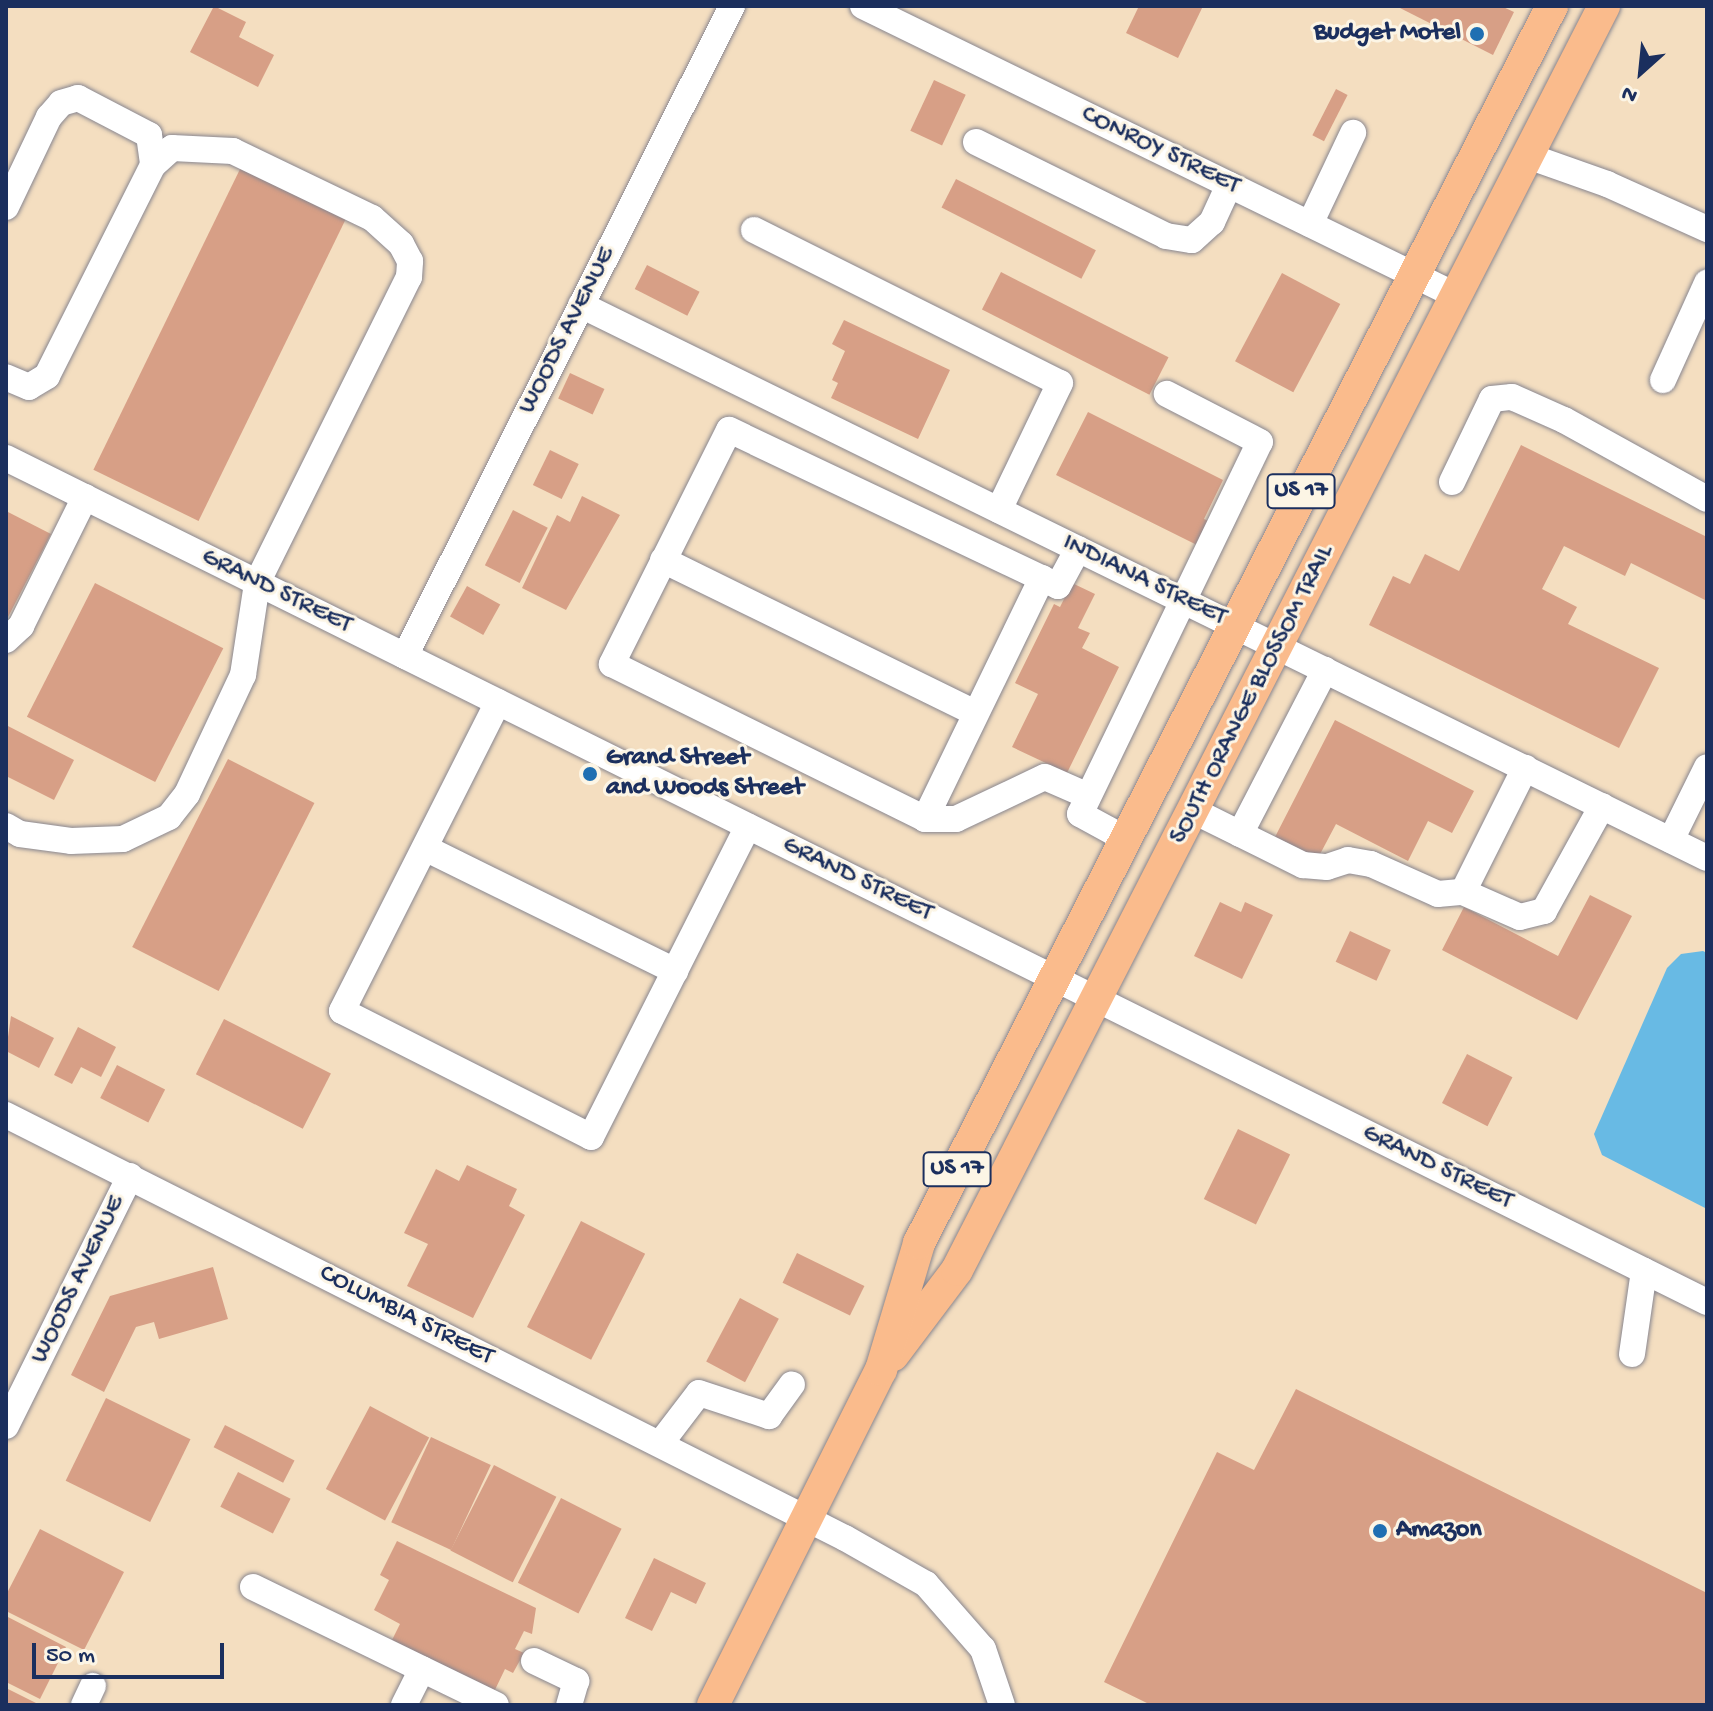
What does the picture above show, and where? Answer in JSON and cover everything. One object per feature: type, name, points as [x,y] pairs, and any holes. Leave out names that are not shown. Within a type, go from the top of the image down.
[{"type":"main road","name":"SOUTH ORANGE BLOSSOM TRAIL","points":[[881,1370],[919,1243],[1231,624],[1552,6]]},
{"type":"main road","name":"SOUTH ORANGE BLOSSOM TRAIL","points":[[713,1705],[881,1370],[957,1270],[1099,1000],[1604,6]]},
{"type":"street","name":"WOODS AVENUE","points":[[405,656],[732,6]]},
{"type":"street","name":"CONROY STREET","points":[[863,6],[1457,296]]},
{"type":"street","points":[[6,207],[49,117],[61,103],[78,98],[136,125],[149,135],[153,165]]},
{"type":"street","points":[[1310,224],[1353,133]]},
{"type":"street","points":[[976,142],[1166,236],[1192,240],[1212,222],[1229,185]]},
{"type":"street","points":[[6,377],[29,387],[47,376],[153,165],[172,148],[233,151],[372,218],[401,244],[410,261],[409,277],[257,583],[243,675],[187,794],[169,817],[123,839],[71,841],[20,834],[6,826]]},
{"type":"street","points":[[1528,156],[1607,184],[1707,229]]},
{"type":"street","points":[[754,230],[1060,383],[999,510]]},
{"type":"street","points":[[1663,380],[1707,283]]},
{"type":"street","name":"INDIANA STREET","points":[[581,305],[1707,858]]},
{"type":"street","points":[[1124,838],[1080,814],[1260,442],[1167,394]]},
{"type":"street","points":[[1452,482],[1492,399],[1512,397],[1564,420],[1707,499]]},
{"type":"street","points":[[1078,549],[1058,586],[729,430],[612,664],[925,819],[956,819],[1045,777],[1088,796]]},
{"type":"street","name":"GRAND STREET","points":[[6,458],[1707,1302]]},
{"type":"street","points":[[6,640],[21,626],[85,497]]},
{"type":"street","points":[[663,560],[976,713]]},
{"type":"street","points":[[925,819],[1042,578]]},
{"type":"street","points":[[1240,834],[1325,670]]},
{"type":"street","points":[[498,702],[342,1011],[591,1137],[748,826]]},
{"type":"street","points":[[1671,840],[1707,767]]},
{"type":"street","points":[[1463,892],[1525,768]]},
{"type":"street","points":[[1194,811],[1303,865],[1327,867],[1348,860],[1371,864],[1438,894],[1463,892],[1520,917],[1544,911],[1602,806]]},
{"type":"street","points":[[425,848],[675,971]]},
{"type":"street","name":"COLUMBIA STREET","points":[[6,1115],[805,1517],[926,1584],[983,1649],[1002,1705]]},
{"type":"street","name":"WOODS AVENUE","points":[[6,1426],[130,1176]]},
{"type":"street","points":[[1632,1354],[1644,1271]]},
{"type":"street","points":[[660,1444],[699,1393],[769,1416],[792,1384]]},
{"type":"street","points":[[253,1587],[496,1705]]},
{"type":"street","points":[[534,1661],[576,1681],[569,1705]]},
{"type":"street","points":[[404,1705],[422,1669]]},
{"type":"water","points":[[1707,953],[1707,1209],[1602,1155],[1594,1134],[1667,968],[1681,954]]},
{"type":"building","points":[[214,6],[246,22],[239,37],[274,55],[258,87],[190,52]]},
{"type":"building","points":[[1139,6],[1203,6],[1178,58],[1126,33]]},
{"type":"building","name":"Budget Motel","points":[[1396,6],[1501,6],[1514,12],[1493,55]]},
{"type":"building","points":[[934,80],[966,95],[942,146],[910,131]]},
{"type":"building","points":[[1336,89],[1348,95],[1324,141],[1312,135]]},
{"type":"building","points":[[242,165],[347,216],[199,521],[93,470]]},
{"type":"building","points":[[956,179],[1096,250],[1081,279],[941,208]]},
{"type":"building","points":[[647,265],[700,292],[687,316],[635,289]]},
{"type":"building","points":[[1001,272],[1169,357],[1149,395],[982,309]]},
{"type":"building","points":[[1282,273],[1340,304],[1293,392],[1235,361]]},
{"type":"building","points":[[844,320],[950,370],[918,439],[831,398],[838,383],[832,380],[845,351],[832,344]]},
{"type":"building","points":[[570,373],[604,389],[593,414],[558,398]]},
{"type":"building","points":[[1088,412],[1223,480],[1204,519],[1211,522],[1199,546],[1056,475]]},
{"type":"building","points":[[1521,445],[1707,537],[1707,601],[1631,563],[1625,576],[1564,546],[1542,589],[1577,607],[1568,624],[1659,668],[1619,748],[1369,625],[1393,576],[1410,584],[1425,554],[1459,571]]},
{"type":"building","points":[[550,450],[579,464],[562,499],[533,485]]},
{"type":"building","points":[[582,496],[620,515],[566,610],[522,588],[557,515],[570,522]]},
{"type":"building","points":[[513,510],[548,528],[520,583],[485,565]]},
{"type":"building","points":[[6,511],[51,534],[6,621]]},
{"type":"building","points":[[95,583],[223,648],[155,782],[27,717]]},
{"type":"building","points":[[1072,583],[1095,594],[1078,628],[1090,633],[1082,648],[1119,667],[1067,773],[1012,747],[1038,694],[1015,683],[1054,604],[1060,607]]},
{"type":"building","points":[[467,586],[500,604],[483,635],[450,617]]},
{"type":"building","points":[[1335,720],[1474,791],[1452,833],[1428,821],[1408,861],[1336,824],[1318,858],[1275,837]]},
{"type":"building","points":[[6,725],[74,760],[54,800],[6,776]]},
{"type":"building","points":[[228,759],[314,803],[219,991],[132,947]]},
{"type":"building","points":[[1590,895],[1632,916],[1577,1020],[1442,950],[1464,907],[1558,956]]},
{"type":"building","points":[[1220,902],[1241,912],[1245,902],[1273,915],[1242,979],[1194,956]]},
{"type":"building","points":[[1350,931],[1391,950],[1376,981],[1336,962]]},
{"type":"building","points":[[11,1016],[54,1038],[39,1068],[6,1051]]},
{"type":"building","points":[[224,1019],[331,1073],[303,1129],[196,1074]]},
{"type":"building","points":[[78,1027],[116,1047],[101,1077],[81,1067],[72,1084],[54,1075]]},
{"type":"building","points":[[1467,1054],[1512,1077],[1487,1126],[1442,1103]]},
{"type":"building","points":[[117,1065],[165,1090],[148,1122],[100,1098]]},
{"type":"building","points":[[1238,1129],[1290,1154],[1256,1225],[1204,1199]]},
{"type":"building","points":[[467,1165],[517,1189],[509,1206],[525,1215],[473,1318],[407,1286],[428,1244],[404,1233],[436,1169],[459,1181]]},
{"type":"building","points":[[581,1221],[645,1254],[591,1360],[527,1327]]},
{"type":"building","points":[[797,1253],[864,1286],[850,1316],[783,1283]]},
{"type":"building","points":[[213,1267],[228,1319],[159,1339],[154,1322],[136,1327],[104,1392],[71,1375],[110,1296]]},
{"type":"building","points":[[740,1298],[779,1319],[745,1382],[706,1362]]},
{"type":"building","name":"Amazon","points":[[1296,1389],[1707,1593],[1707,1705],[1151,1705],[1104,1682],[1217,1452],[1254,1470]]},
{"type":"building","points":[[106,1398],[190,1439],[150,1522],[66,1481]]},
{"type":"building","points":[[370,1406],[429,1437],[385,1520],[326,1489]]},
{"type":"building","points":[[225,1425],[294,1460],[283,1483],[214,1447]]},
{"type":"building","points":[[431,1437],[491,1465],[451,1550],[391,1522]]},
{"type":"building","points":[[494,1465],[556,1497],[513,1582],[450,1551]]},
{"type":"building","points":[[238,1472],[291,1499],[273,1534],[220,1507]]},
{"type":"building","points":[[561,1498],[622,1529],[578,1614],[518,1583]]},
{"type":"building","points":[[40,1529],[124,1572],[84,1650],[6,1611],[6,1595]]},
{"type":"building","points":[[397,1541],[536,1608],[532,1634],[524,1631],[515,1649],[524,1653],[513,1673],[505,1669],[492,1696],[390,1644],[400,1624],[374,1610],[389,1580],[380,1575]]},
{"type":"building","points":[[654,1558],[706,1583],[696,1604],[671,1592],[652,1631],[625,1618]]},
{"type":"building","points":[[6,1616],[66,1647],[40,1699],[6,1682]]},
{"type":"building","points":[[6,1688],[40,1705],[6,1705]]},
{"type":"place","name":"Budget Motel","points":[[1477,34]]},
{"type":"place","name":"Grand Street and Woods Street","points":[[590,774]]},
{"type":"place","name":"Amazon","points":[[1380,1531]]}]
